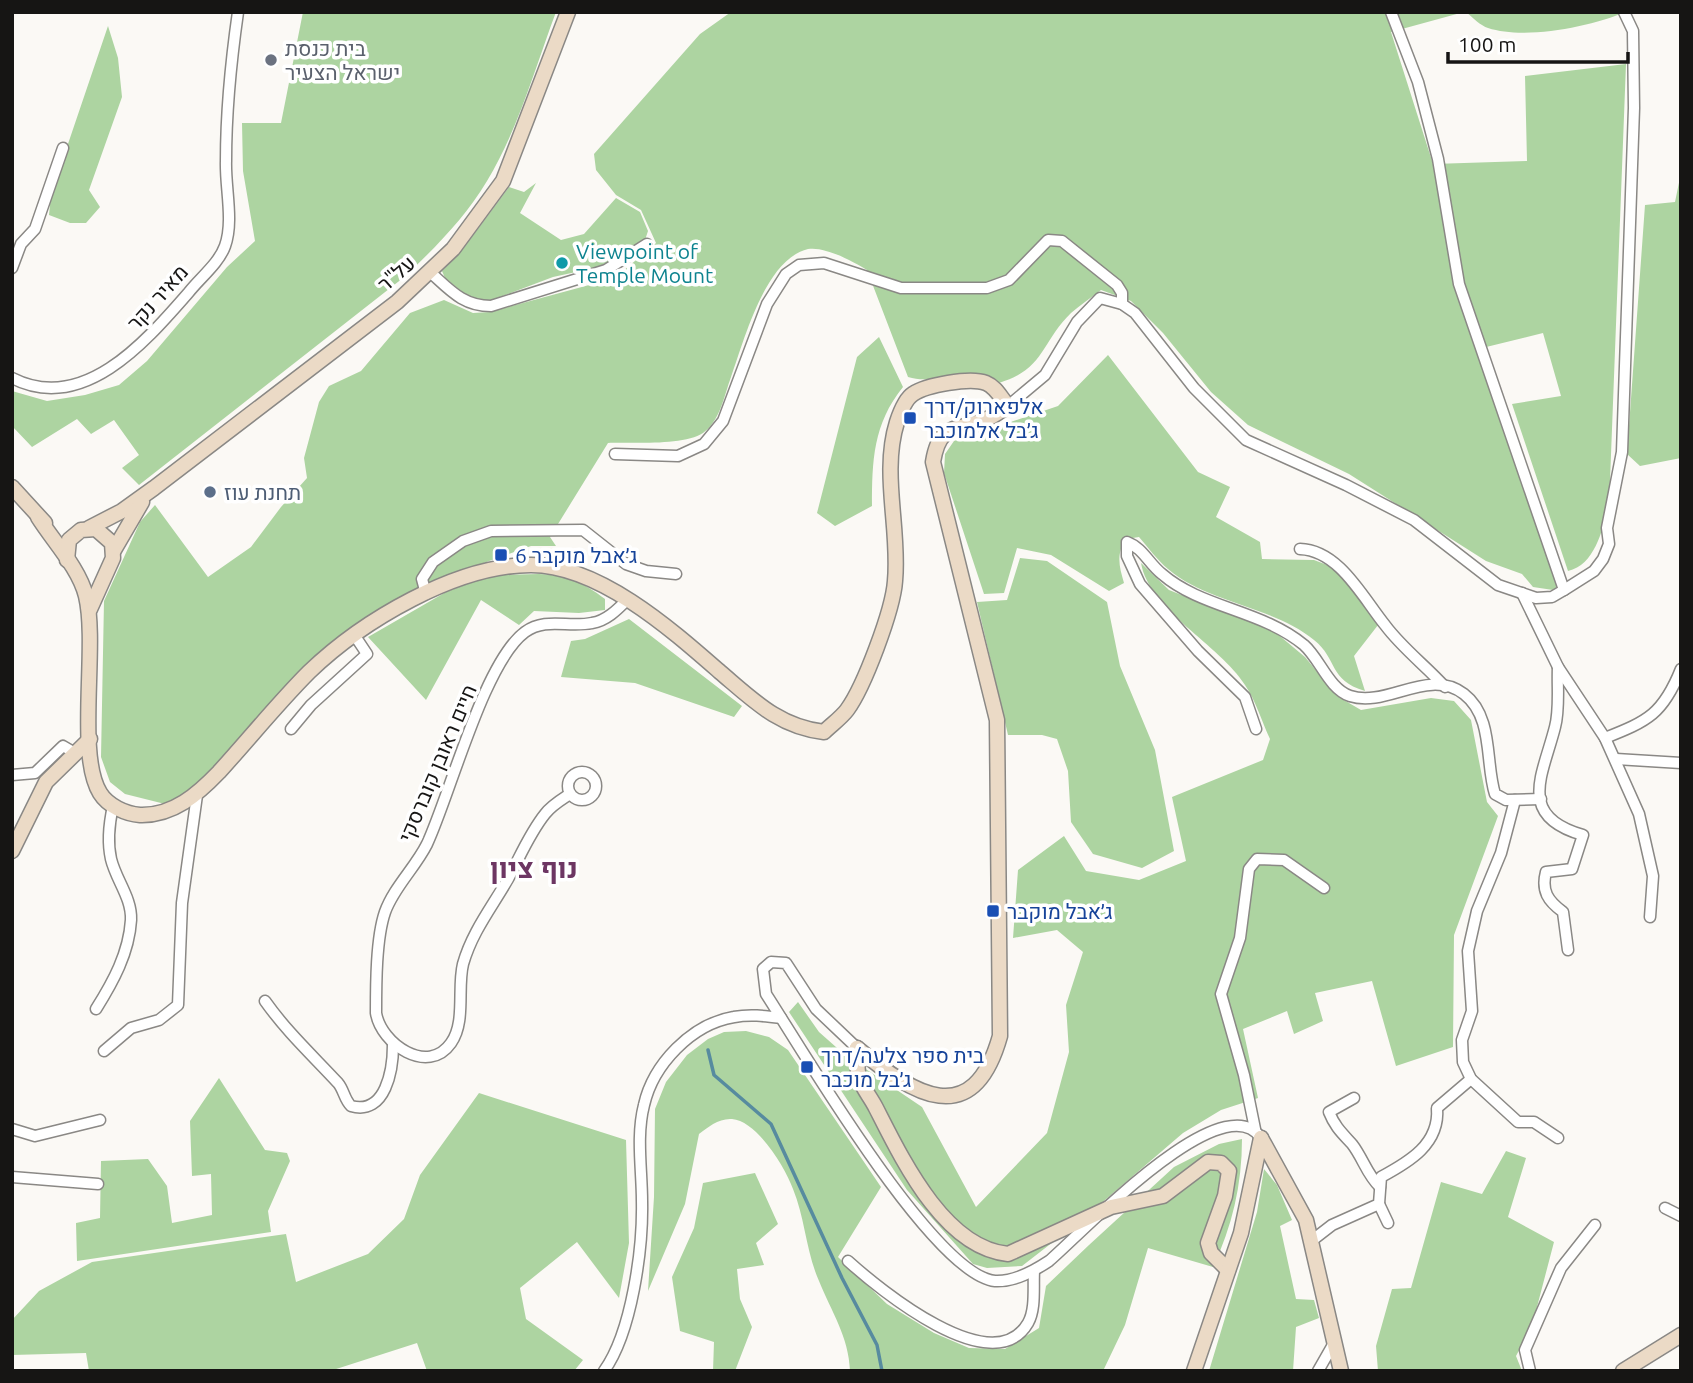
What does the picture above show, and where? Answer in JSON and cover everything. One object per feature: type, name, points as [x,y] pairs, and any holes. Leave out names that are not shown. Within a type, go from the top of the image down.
[{"type":"street","name":"מאיר נקר","points":[[12,378],[22,383],[52,388],[68,386],[108,370],[153,333],[225,247],[228,218],[226,142],[237,12]]},
{"type":"street","name":"על\"ר","points":[[89,528],[122,511],[154,488],[397,302],[430,272],[472,226],[503,181],[568,12]]},
{"type":"street","points":[[1258,1134],[1232,1125],[1200,1136],[1155,1165],[1111,1207],[1034,1271],[995,1281],[978,1275],[959,1263],[908,1209],[766,994],[763,969],[771,962],[786,963],[816,1009],[857,1048],[905,1084],[934,1096],[950,1096],[969,1091],[981,1080],[993,1060],[1000,1036],[997,720],[933,462],[935,446],[943,434],[955,426],[989,419],[1045,375],[1077,322],[1100,298],[1122,304],[1135,313],[1194,388],[1245,440],[1383,503],[1425,528],[1498,585],[1536,598],[1552,597],[1594,571],[1609,544],[1607,528],[1622,452],[1634,108],[1633,31],[1624,12]]},
{"type":"street","points":[[1395,16],[1418,82],[1438,159],[1459,284],[1564,590]]},
{"type":"street","points":[[12,268],[21,244],[35,229],[63,148]]},
{"type":"street","points":[[615,454],[678,456],[704,444],[723,421],[767,304],[786,274],[799,265],[824,263],[901,288],[987,288],[1009,280],[1048,240],[1062,241],[1117,285],[1122,293],[1122,304]]},
{"type":"street","points":[[430,272],[461,300],[477,306],[491,306],[606,270],[647,244]]},
{"type":"street","points":[[12,487],[38,517],[71,566],[85,593],[89,615],[90,740],[94,776],[100,793],[113,806],[137,815],[166,811],[197,795],[310,672],[355,636],[426,594],[475,572],[505,566],[535,565],[573,572],[627,600],[702,657],[769,715],[801,730],[824,732],[847,711],[864,677],[890,606],[895,580],[891,453],[897,420],[905,404],[913,394],[945,384],[984,382],[994,388],[1008,406]]},
{"type":"street","name":"על\"ר","points":[[114,551],[132,514],[154,488]]},
{"type":"street","points":[[38,517],[62,536],[89,528],[103,532],[114,551],[89,615]]},
{"type":"street","points":[[426,594],[422,579],[433,562],[463,541],[491,531],[583,530],[626,564],[646,571],[676,574]]},
{"type":"street","points":[[74,534],[66,546],[71,566],[93,577],[105,572]]},
{"type":"street","points":[[1256,729],[1245,697],[1198,651],[1140,584],[1127,556],[1127,542],[1136,545],[1162,574],[1187,590],[1283,629],[1306,647],[1338,688],[1349,695],[1367,698],[1417,686],[1445,687],[1464,694],[1478,712],[1488,744],[1491,782],[1496,794],[1514,800],[1541,799]]},
{"type":"street","points":[[1300,549],[1311,549],[1328,557],[1376,610],[1385,625],[1445,687]]},
{"type":"street","points":[[1522,593],[1558,667],[1605,738],[1639,814],[1653,876],[1650,917]]},
{"type":"street","name":"חיים ראובן קוברסקי","points":[[393,1045],[381,1029],[376,1013],[386,912],[431,836],[477,713],[499,669],[518,638],[531,629],[556,622],[593,623],[609,616],[627,600]]},
{"type":"street","points":[[291,729],[311,705],[367,654],[355,636]]},
{"type":"street","points":[[1558,667],[1556,724],[1541,769],[1542,808],[1556,827],[1583,835],[1572,869],[1546,872],[1543,885],[1550,902],[1563,912],[1568,950]]},
{"type":"street","points":[[1605,738],[1647,721],[1663,705],[1681,670]]},
{"type":"street","points":[[12,851],[42,788],[90,740]]},
{"type":"street","points":[[12,775],[35,773],[63,746],[75,753]]},
{"type":"street","points":[[1616,759],[1681,763]]},
{"type":"street","points":[[585,772],[594,779],[595,792],[588,800],[577,800],[570,794],[568,784],[576,774],[585,772]]},
{"type":"street","points":[[594,779],[605,772]]},
{"type":"street","points":[[265,1001],[286,1031],[341,1086],[344,1099],[351,1106],[367,1106],[384,1093],[390,1080],[393,1045],[418,1055],[432,1056],[451,1044],[458,1027],[464,964],[475,933],[545,814],[570,794]]},
{"type":"street","points":[[104,1051],[131,1028],[159,1020],[178,1006],[182,903],[197,795]]},
{"type":"street","points":[[1514,800],[1501,853],[1477,911],[1468,951],[1472,1011],[1462,1040],[1462,1062],[1471,1079],[1518,1122],[1534,1122],[1558,1138]]},
{"type":"street","points":[[96,1009],[115,979],[125,950],[131,918],[123,886],[111,860],[108,830],[113,806]]},
{"type":"street","points":[[1324,888],[1284,860],[1257,859],[1249,869],[1240,937],[1221,994],[1258,1134],[1287,1180],[1306,1220],[1341,1371]]},
{"type":"street","points":[[604,1371],[620,1336],[636,1270],[642,1204],[641,1130],[649,1087],[660,1067],[677,1048],[714,1023],[732,1017],[754,1015],[781,1018]]},
{"type":"street","points":[[857,1048],[858,1078],[904,1163],[951,1226],[970,1241],[990,1252],[1008,1254],[1111,1207],[1163,1196],[1208,1162],[1221,1163],[1229,1171],[1225,1196],[1208,1243],[1211,1253],[1228,1270]]},
{"type":"street","points":[[1388,1223],[1378,1204],[1381,1177],[1414,1160],[1430,1138],[1438,1120],[1437,1108],[1471,1079]]},
{"type":"street","points":[[1354,1098],[1329,1112],[1336,1130],[1352,1145],[1380,1187]]},
{"type":"street","points":[[12,1129],[35,1136],[100,1120]]},
{"type":"street","points":[[1195,1371],[1250,1198],[1258,1134]]},
{"type":"street","points":[[12,1177],[98,1184]]},
{"type":"street","points":[[1310,1242],[1332,1225],[1378,1204]]},
{"type":"street","points":[[1665,1208],[1681,1216]]},
{"type":"street","points":[[1530,1371],[1525,1350],[1561,1268],[1595,1225]]},
{"type":"street","points":[[848,1261],[890,1298],[917,1317],[940,1329],[983,1344],[1012,1340],[1028,1324],[1034,1307],[1034,1271]]},
{"type":"street","points":[[1623,1371],[1681,1335]]},
{"type":"street","points":[[1318,1371],[1334,1343]]},
{"type":"green space","points":[[303,12],[556,12],[517,120],[487,181],[469,208],[403,278],[139,485],[122,468],[139,455],[114,420],[91,434],[77,419],[32,447],[12,426],[12,391],[47,401],[85,395],[119,385],[147,361],[227,267],[255,241],[243,171],[242,123],[281,123]]},
{"type":"green space","points":[[731,12],[1464,12],[1391,32],[1433,164],[1527,161],[1525,76],[1626,64],[1609,507],[1591,554],[1585,562],[1568,571],[1512,404],[1561,396],[1543,333],[1478,349],[1548,561],[1562,583],[1553,590],[1533,587],[1522,574],[1486,561],[1349,474],[1248,425],[1211,392],[1163,333],[1131,301],[1101,290],[1071,313],[1034,362],[1014,377],[999,383],[975,374],[920,379],[908,377],[867,270],[831,252],[808,249],[793,256],[768,284],[750,323],[721,408],[714,422],[703,433],[671,442],[608,443],[550,537],[556,546],[531,546],[442,578],[377,617],[178,801],[165,804],[125,794],[110,782],[101,757],[104,601],[140,522],[155,505],[208,577],[251,547],[307,478],[304,458],[319,402],[329,386],[361,371],[410,313],[444,300],[473,313],[490,312],[615,278],[656,243],[641,210],[616,195],[596,170],[594,154],[700,34]]},
{"type":"green space","points":[[1466,12],[1625,12],[1576,27],[1520,33],[1488,28]]},
{"type":"green space","points":[[108,26],[118,58],[122,97],[89,190],[100,207],[86,223],[70,223],[49,215],[51,194]]},
{"type":"green space","points":[[1681,173],[1681,458],[1640,466],[1627,454],[1645,205],[1675,202]]},
{"type":"green space","points":[[536,183],[520,213],[561,240],[584,234],[616,198],[640,212],[648,231],[645,240],[599,267],[553,277],[492,300],[472,300],[445,278],[442,271],[463,249],[509,187],[524,192]]},
{"type":"green space","points":[[879,337],[903,387],[885,415],[876,444],[872,506],[835,526],[817,513],[857,357]]},
{"type":"green space","points":[[1108,355],[1198,472],[1230,487],[1216,517],[1260,542],[1262,559],[1314,560],[1343,571],[1385,616],[1354,656],[1365,691],[1345,681],[1322,647],[1298,629],[1184,580],[1164,565],[1139,537],[1126,539],[1123,544],[1119,560],[1124,583],[1109,591],[1051,555],[1017,548],[1004,593],[984,594],[944,473],[945,454],[954,441],[1058,406]]},
{"type":"green space","points":[[1020,558],[1047,561],[1107,602],[1120,666],[1155,750],[1174,851],[1142,868],[1093,854],[1071,822],[1068,771],[1057,739],[1042,735],[1008,735],[977,602],[1007,600]]},
{"type":"green space","points":[[1141,563],[1169,590],[1275,632],[1305,657],[1337,696],[1361,710],[1431,698],[1454,701],[1471,720],[1487,802],[1498,816],[1454,935],[1453,1047],[1396,1066],[1372,981],[1315,993],[1323,1021],[1294,1034],[1287,1011],[1243,1029],[1258,1098],[1221,1110],[1183,1133],[1084,1218],[1022,1266],[987,1268],[973,1264],[907,1190],[789,1012],[798,1002],[819,1032],[845,1055],[922,1107],[976,1207],[1047,1133],[1069,1052],[1066,1005],[1083,952],[1057,930],[1013,938],[1018,870],[1064,836],[1086,871],[1139,880],[1186,861],[1172,797],[1263,760],[1270,739],[1245,685],[1234,670],[1157,596]]},
{"type":"green space","points":[[539,574],[574,580],[589,588],[605,599],[605,610],[579,613],[534,611],[519,625],[481,600],[426,700],[368,637],[446,592],[491,575]]},
{"type":"green space","points":[[629,619],[742,706],[734,717],[635,683],[561,677],[571,641],[585,639]]},
{"type":"green space","points":[[746,1031],[769,1037],[788,1050],[881,1187],[838,1257],[887,1304],[934,1333],[969,1348],[1005,1349],[1039,1328],[1046,1286],[1089,1245],[1174,1167],[1219,1144],[1242,1139],[1235,1205],[1226,1237],[1213,1267],[1148,1248],[1125,1325],[1103,1371],[850,1371],[843,1335],[815,1270],[797,1200],[789,1180],[760,1136],[741,1122],[727,1119],[699,1134],[685,1204],[648,1291],[654,1197],[655,1109],[666,1082],[687,1055],[708,1039],[724,1032]]},
{"type":"green space","points":[[219,1078],[265,1150],[287,1153],[290,1161],[268,1211],[271,1232],[77,1261],[76,1223],[100,1218],[101,1161],[148,1159],[167,1186],[172,1223],[212,1215],[211,1174],[192,1176],[190,1121]]},
{"type":"green space","points":[[479,1093],[626,1140],[629,1243],[619,1298],[577,1242],[520,1288],[526,1319],[583,1360],[574,1371],[427,1371],[417,1343],[330,1371],[89,1371],[86,1353],[12,1355],[12,1320],[39,1291],[92,1262],[286,1234],[296,1282],[368,1254],[404,1219],[420,1175]]},
{"type":"green space","points":[[1506,1151],[1526,1158],[1508,1217],[1554,1242],[1532,1326],[1516,1356],[1522,1371],[1378,1371],[1376,1346],[1392,1289],[1411,1288],[1441,1182],[1482,1194]]},
{"type":"green space","points":[[1264,1169],[1277,1185],[1292,1220],[1280,1226],[1296,1299],[1314,1300],[1319,1318],[1296,1327],[1293,1371],[1209,1371],[1257,1212]]},
{"type":"green space","points":[[755,1173],[778,1224],[756,1243],[764,1265],[737,1269],[740,1299],[752,1327],[735,1371],[713,1371],[714,1342],[680,1331],[672,1277],[694,1228],[703,1183]]},
{"type":"waterway","points":[[708,1050],[714,1075],[771,1124],[842,1278],[877,1345],[882,1371]]},
{"type":"place","name":"בית כנסת ישראל הצעיר","points":[[271,60]]},
{"type":"place","name":"Viewpoint of Temple Mount","points":[[562,263]]},
{"type":"place","name":"אלפארוק/דרך ג׳בל אלמוכבר","points":[[910,418]]},
{"type":"place","name":"תחנת עוז","points":[[210,492]]},
{"type":"place","name":"ג׳אבל מוקבר 6","points":[[501,555]]},
{"type":"place","name":"ג׳אבל מוקבר","points":[[993,911]]},
{"type":"place","name":"בית ספר צלעה/דרך ג׳בל מוכבר","points":[[807,1067]]},
{"type":"district","name":"נוף ציון","points":[[534,867]]}]
